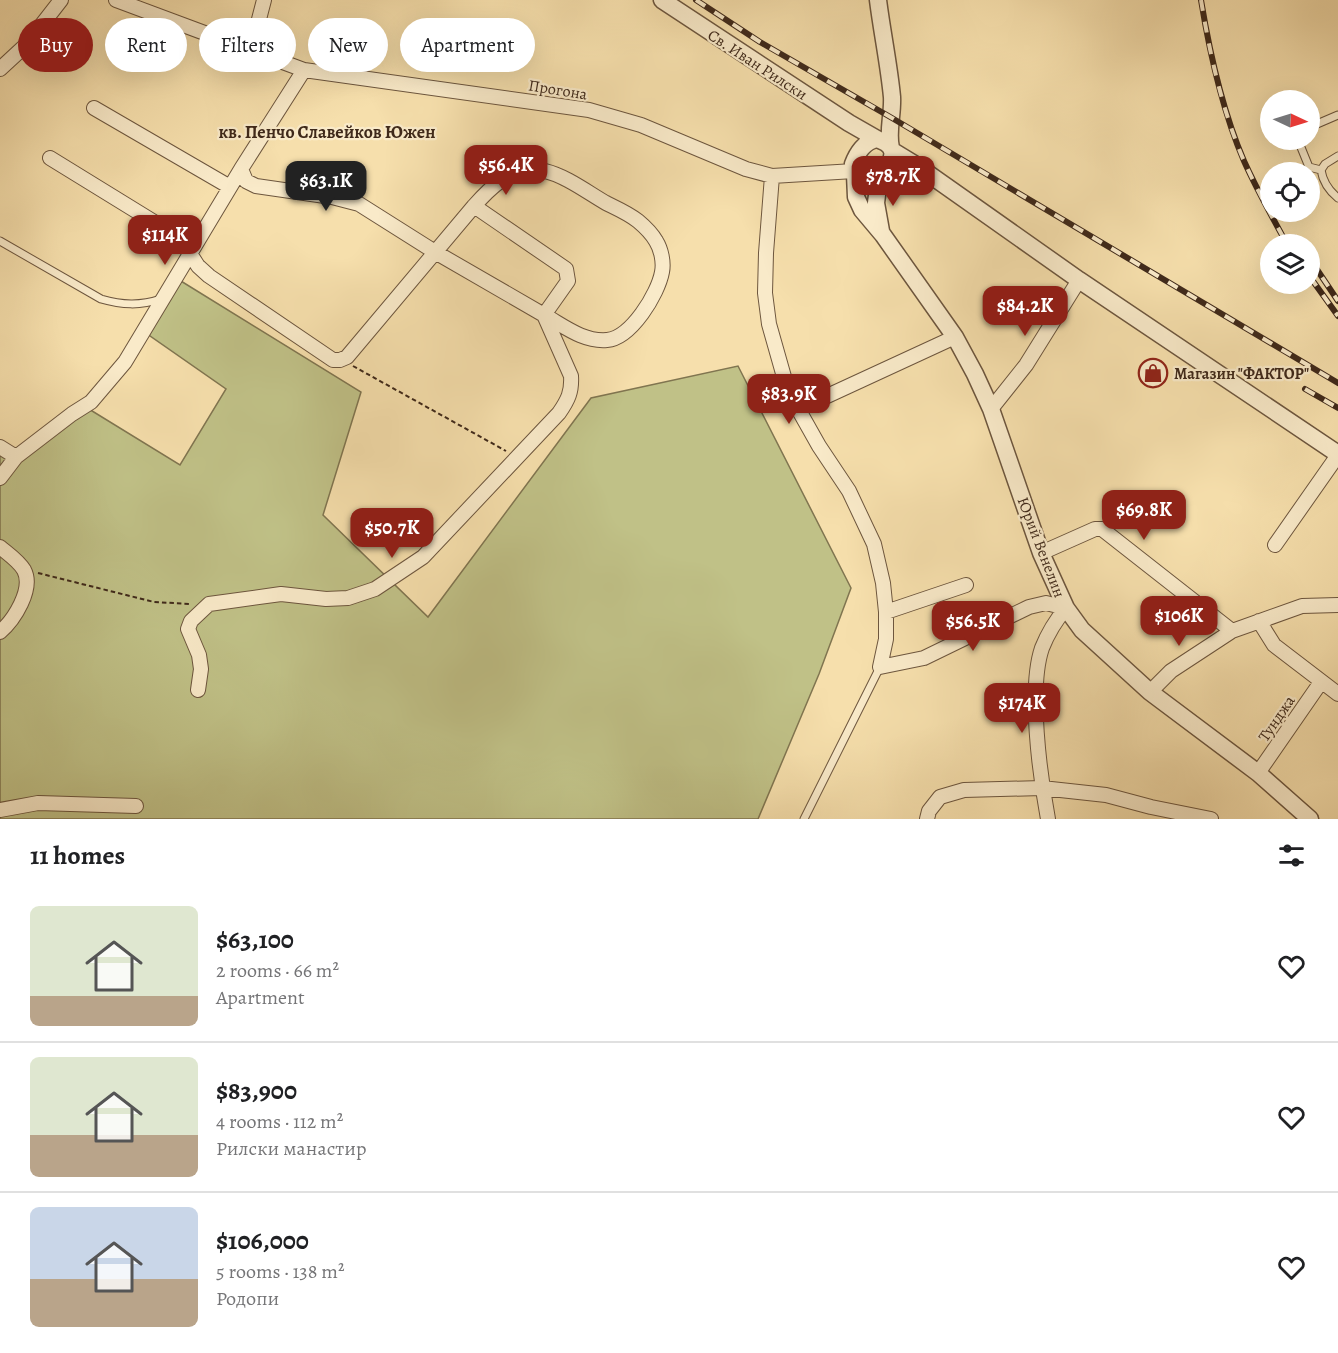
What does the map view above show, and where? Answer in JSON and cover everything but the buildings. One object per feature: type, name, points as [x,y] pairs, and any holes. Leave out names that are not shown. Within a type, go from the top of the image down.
[{"type":"street","points":[[0,69],[26,45],[61,0]]},
{"type":"street","name":"Прогона","points":[[116,0],[199,31]]},
{"type":"street","points":[[259,18],[264,0]]},
{"type":"street","name":"Св. Иван Рилски","points":[[662,0],[916,165],[1079,280],[1338,454]]},
{"type":"street","points":[[878,0],[892,118],[884,145],[879,179],[867,183],[861,180],[855,172],[855,159],[884,145]]},
{"type":"street","name":"Прогона","points":[[296,67],[304,70],[589,110],[641,125],[746,169],[772,176],[855,172]]},
{"type":"street","points":[[0,478],[16,457],[97,396],[125,362],[241,169],[304,70]]},
{"type":"street","points":[[93,108],[230,187]]},
{"type":"street","points":[[50,158],[180,238],[198,266],[209,276],[333,360],[347,357],[435,252],[488,190],[513,173],[531,170],[544,171],[637,220],[657,241],[662,256],[663,270],[658,286],[633,326],[609,340],[583,337],[435,252],[359,204],[332,197],[256,186],[246,181],[241,169]]},
{"type":"street","name":"Юрий Венелин","points":[[855,172],[855,190],[859,205],[955,337],[992,409],[1041,553],[1066,608],[1082,630],[1150,692],[1258,774],[1310,819]]},
{"type":"street","points":[[772,176],[765,293],[769,324],[788,391],[819,446],[849,491],[863,518],[879,562],[886,612],[886,639],[880,667],[924,658],[1029,607],[1046,603],[1066,608],[1054,623],[1042,649],[1037,679],[1038,748],[1048,819]]},
{"type":"street","name":"Юрий Венелин","points":[[879,179],[876,202],[883,235]]},
{"type":"street","points":[[474,206],[566,269],[568,281],[544,315]]},
{"type":"street","points":[[992,409],[1026,365],[1079,280]]},
{"type":"street","points":[[198,690],[200,655],[188,629],[191,621],[209,604],[281,594],[326,599],[348,598],[375,589],[423,556],[560,413],[569,399],[571,376],[544,315]]},
{"type":"street","points":[[799,409],[955,337]]},
{"type":"street","points":[[0,447],[16,457]]},
{"type":"street","points":[[1275,545],[1338,454]]},
{"type":"street","points":[[1041,553],[1102,529],[1232,631]]},
{"type":"street","points":[[0,547],[24,569],[26,580],[19,610],[0,632]]},
{"type":"street","points":[[886,612],[966,585]]},
{"type":"street","points":[[1150,692],[1171,671],[1232,631],[1302,606],[1338,605]]},
{"type":"street","points":[[1259,621],[1274,645],[1338,694]]},
{"type":"street","name":"Тунджа","points":[[1258,774],[1321,682]]},
{"type":"street","points":[[927,819],[940,797],[964,790],[1042,788],[1106,795],[1155,813],[1211,819]]},
{"type":"street","points":[[0,810],[38,803],[136,806]]},
{"type":"lane","points":[[1320,123],[1338,115]]},
{"type":"lane","points":[[1302,150],[1309,167],[1321,170]]},
{"type":"lane","points":[[1338,156],[1325,164],[1321,170],[1323,180],[1331,193],[1338,198]]},
{"type":"lane","points":[[0,241],[101,299],[119,304],[146,304],[163,298]]},
{"type":"lane","points":[[804,819],[880,667]]},
{"type":"path","points":[[347,357],[350,364],[518,457]]},
{"type":"path","points":[[24,569],[154,602],[209,604]]},
{"type":"green space","points":[[176,278],[361,392],[323,515],[428,617],[591,398],[738,366],[851,588],[819,674],[758,819],[0,819],[0,447],[16,457],[84,406],[180,465],[226,389],[143,331]]},
{"type":"railway","points":[[696,0],[760,42],[1338,383]]},
{"type":"railway","points":[[1201,0],[1213,62],[1229,122],[1249,172],[1282,234]]},
{"type":"railway","points":[[1320,274],[1338,301]]},
{"type":"railway","points":[[1320,291],[1338,316]]},
{"type":"railway","points":[[1305,389],[1338,408]]},
{"type":"place","name":"Магазин \"ФАКТОР\"","points":[[1153,373]]},
{"type":"district","name":"кв. Пенчо Славейков Южен","points":[[327,132]]}]
